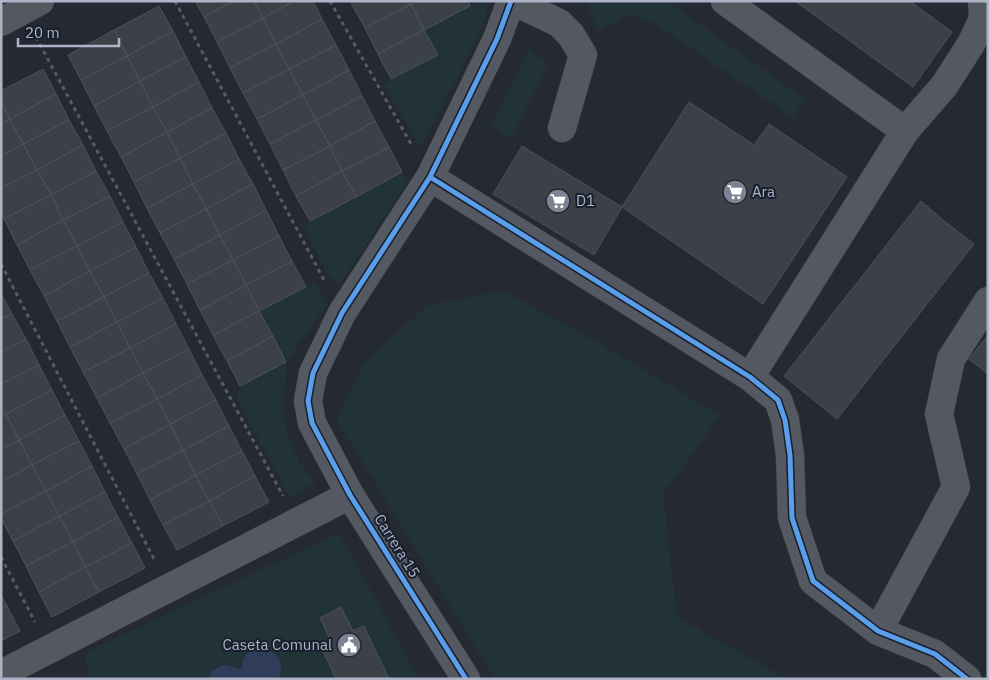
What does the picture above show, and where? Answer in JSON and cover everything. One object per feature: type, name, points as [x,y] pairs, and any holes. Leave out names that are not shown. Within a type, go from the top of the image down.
[{"type":"street","name":"Carrera 15","points":[[466,679],[350,495],[312,424],[308,402],[313,373],[342,313],[430,177],[496,39],[512,1]]},
{"type":"street","points":[[512,1],[559,23],[571,35],[583,55],[562,128]]},
{"type":"street","points":[[725,1],[905,131]]},
{"type":"street","points":[[750,377],[905,131],[944,86],[980,49],[983,19],[982,1]]},
{"type":"street","points":[[430,177],[750,377],[778,400],[785,420],[790,455],[792,518],[814,581],[878,631],[935,654],[968,679]]},
{"type":"street","points":[[878,631],[956,487],[939,414],[950,359],[988,300]]},
{"type":"street","points":[[1,674],[350,495]]},
{"type":"path","points":[[175,1],[342,313]]},
{"type":"path","points":[[330,1],[430,177]]},
{"type":"path","points":[[21,11],[298,523]]},
{"type":"path","points":[[1,264],[169,589]]},
{"type":"path","points":[[1,557],[50,649]]},
{"type":"shaded area","points":[[585,1],[667,1],[805,100],[793,117],[653,23],[638,17],[625,15],[599,32]]},
{"type":"shaded area","points":[[484,3],[488,7],[483,26],[421,148],[383,84],[437,55],[424,30],[470,6]]},
{"type":"shaded area","points":[[529,49],[548,63],[511,139],[491,125]]},
{"type":"shaded area","points":[[402,172],[408,181],[339,285],[329,276],[304,229],[310,221]]},
{"type":"shaded area","points":[[315,283],[327,304],[286,362],[259,311]]},
{"type":"shaded area","points":[[504,291],[599,343],[720,416],[663,494],[677,617],[787,679],[495,679],[337,421],[362,365],[428,305]]},
{"type":"shaded area","points":[[286,362],[284,409],[286,433],[300,464],[316,482],[290,498],[236,397],[240,386]]},
{"type":"shaded area","points":[[339,533],[419,679],[89,679],[84,653]]},
{"type":"water","points":[[260,648],[271,651],[278,658],[281,668],[279,679],[208,679],[212,671],[224,665],[242,669],[246,655],[252,650]]},
{"type":"building","points":[[195,1],[234,1],[204,17]]},
{"type":"building","points":[[234,1],[254,1],[263,18],[217,42],[204,17]]},
{"type":"building","points":[[254,1],[295,1],[263,18]]},
{"type":"building","points":[[295,1],[313,1],[322,19],[276,44],[263,18]]},
{"type":"building","points":[[354,1],[410,1],[411,4],[365,28],[351,3]]},
{"type":"building","points":[[417,1],[468,1],[470,6],[424,30],[411,4]]},
{"type":"building","points":[[795,1],[910,1],[952,32],[913,87]]},
{"type":"building","points":[[411,4],[424,30],[378,54],[365,28]]},
{"type":"building","points":[[159,6],[173,31],[127,56],[114,30]]},
{"type":"building","points":[[263,18],[276,44],[230,68],[217,42]]},
{"type":"building","points":[[322,19],[336,45],[289,69],[276,44]]},
{"type":"building","points":[[114,30],[127,56],[81,80],[68,55]]},
{"type":"building","points":[[424,30],[438,55],[391,79],[378,54]]},
{"type":"building","points":[[173,31],[186,57],[140,81],[127,56]]},
{"type":"building","points":[[276,44],[289,69],[243,93],[230,68]]},
{"type":"building","points":[[336,45],[349,70],[303,95],[289,69]]},
{"type":"building","points":[[127,56],[140,81],[94,106],[81,80]]},
{"type":"building","points":[[186,57],[199,82],[153,107],[140,81]]},
{"type":"building","points":[[43,69],[56,94],[10,119],[1,101],[1,91]]},
{"type":"building","points":[[289,69],[303,95],[257,119],[243,93]]},
{"type":"building","points":[[349,70],[362,96],[316,120],[303,95]]},
{"type":"building","points":[[140,81],[153,107],[107,131],[94,106]]},
{"type":"building","points":[[199,82],[212,108],[167,132],[153,107]]},
{"type":"building","points":[[56,94],[69,120],[23,144],[10,119]]},
{"type":"building","points":[[303,95],[316,120],[270,144],[257,119]]},
{"type":"building","points":[[362,96],[375,121],[330,146],[316,120]]},
{"type":"building","points":[[1,101],[10,119],[1,123]]},
{"type":"building","name":"Ara","points":[[689,102],[754,145],[769,124],[847,177],[763,304],[622,207]]},
{"type":"building","points":[[153,107],[167,132],[121,157],[107,131]]},
{"type":"building","points":[[212,108],[226,133],[180,158],[167,132]]},
{"type":"building","points":[[10,119],[23,144],[1,156],[1,123]]},
{"type":"building","points":[[69,120],[83,145],[37,170],[23,144]]},
{"type":"building","points":[[316,120],[330,146],[283,170],[270,144]]},
{"type":"building","points":[[375,121],[389,147],[342,171],[330,146]]},
{"type":"building","points":[[167,132],[180,158],[134,182],[121,157]]},
{"type":"building","points":[[226,133],[239,159],[193,184],[180,158]]},
{"type":"building","points":[[23,144],[37,170],[1,188],[1,156]]},
{"type":"building","points":[[83,145],[96,171],[51,195],[37,170]]},
{"type":"building","points":[[330,146],[342,171],[296,196],[283,170]]},
{"type":"building","name":"D1","points":[[522,146],[622,207],[594,255],[493,194]]},
{"type":"building","points":[[389,147],[402,172],[356,197],[342,171]]},
{"type":"building","points":[[180,158],[193,184],[147,208],[134,182]]},
{"type":"building","points":[[239,159],[253,184],[206,209],[193,184]]},
{"type":"building","points":[[37,170],[51,195],[4,219],[1,214],[1,188]]},
{"type":"building","points":[[96,171],[110,196],[63,220],[51,195]]},
{"type":"building","points":[[342,171],[356,197],[310,221],[296,196]]},
{"type":"building","points":[[193,184],[206,209],[160,233],[147,208]]},
{"type":"building","points":[[253,184],[266,210],[220,235],[206,209]]},
{"type":"building","points":[[51,195],[63,220],[17,245],[4,219]]},
{"type":"building","points":[[110,196],[123,222],[77,246],[63,220]]},
{"type":"building","points":[[921,201],[974,244],[837,419],[784,376]]},
{"type":"building","points":[[206,209],[220,235],[174,259],[160,233]]},
{"type":"building","points":[[266,210],[279,236],[233,260],[220,235]]},
{"type":"building","points":[[63,220],[77,246],[30,270],[17,245]]},
{"type":"building","points":[[123,222],[136,247],[90,271],[77,246]]},
{"type":"building","points":[[220,235],[233,260],[187,284],[174,259]]},
{"type":"building","points":[[279,236],[292,261],[246,285],[233,260]]},
{"type":"building","points":[[77,246],[90,271],[44,296],[30,270]]},
{"type":"building","points":[[136,247],[149,273],[104,297],[90,271]]},
{"type":"building","points":[[233,260],[246,285],[200,310],[187,284]]},
{"type":"building","points":[[292,261],[306,287],[259,311],[246,285]]},
{"type":"building","points":[[90,271],[104,297],[57,321],[44,296]]},
{"type":"building","points":[[149,273],[163,298],[117,322],[104,297]]},
{"type":"building","points":[[246,285],[259,311],[213,335],[200,310]]},
{"type":"building","points":[[1,293],[12,314],[1,319]]},
{"type":"building","points":[[104,297],[117,322],[70,347],[57,321]]},
{"type":"building","points":[[163,298],[176,324],[130,348],[117,322]]},
{"type":"building","points":[[259,311],[273,336],[227,361],[213,335]]},
{"type":"building","points":[[12,314],[26,339],[1,352],[1,319]]},
{"type":"building","points":[[117,322],[130,348],[83,372],[70,347]]},
{"type":"building","points":[[176,324],[189,349],[143,373],[130,348]]},
{"type":"building","points":[[988,335],[988,374],[969,359]]},
{"type":"building","points":[[273,336],[286,362],[240,386],[227,361]]},
{"type":"building","points":[[26,339],[39,365],[1,384],[1,352]]},
{"type":"building","points":[[130,348],[143,373],[97,398],[83,372]]},
{"type":"building","points":[[189,349],[202,375],[157,399],[143,373]]},
{"type":"building","points":[[39,365],[52,390],[6,414],[1,405],[1,384]]},
{"type":"building","points":[[143,373],[157,399],[110,423],[97,398]]},
{"type":"building","points":[[202,375],[216,400],[170,424],[157,399]]},
{"type":"building","points":[[52,390],[65,415],[19,440],[6,414]]},
{"type":"building","points":[[157,399],[170,424],[124,449],[110,423]]},
{"type":"building","points":[[216,400],[229,426],[183,450],[170,424]]},
{"type":"building","points":[[1,405],[6,414],[1,417]]},
{"type":"building","points":[[6,414],[19,440],[1,449],[1,417]]},
{"type":"building","points":[[65,415],[79,441],[32,465],[19,440]]},
{"type":"building","points":[[170,424],[183,450],[137,474],[124,449]]},
{"type":"building","points":[[229,426],[242,451],[196,475],[183,450]]},
{"type":"building","points":[[19,440],[32,465],[1,482],[1,449]]},
{"type":"building","points":[[79,441],[92,466],[46,491],[32,465]]},
{"type":"building","points":[[183,450],[196,475],[150,500],[137,474]]},
{"type":"building","points":[[242,451],[255,476],[209,501],[196,475]]},
{"type":"building","points":[[32,465],[46,491],[1,514],[1,482]]},
{"type":"building","points":[[92,466],[105,492],[59,516],[46,491]]},
{"type":"building","points":[[196,475],[209,501],[163,525],[150,500]]},
{"type":"building","points":[[255,476],[269,502],[223,526],[209,501]]},
{"type":"building","points":[[46,491],[59,516],[13,541],[1,518],[1,514]]},
{"type":"building","points":[[105,492],[118,517],[73,542],[59,516]]},
{"type":"building","points":[[209,501],[223,526],[177,550],[163,525]]},
{"type":"building","points":[[59,516],[73,542],[26,566],[13,541]]},
{"type":"building","points":[[118,517],[132,543],[85,567],[73,542]]},
{"type":"building","points":[[73,542],[85,567],[39,592],[26,566]]},
{"type":"building","points":[[132,543],[145,568],[99,592],[85,567]]},
{"type":"building","points":[[85,567],[99,592],[52,617],[39,592]]},
{"type":"building","points":[[1,595],[7,606],[1,609]]},
{"type":"building","points":[[7,606],[20,631],[1,641],[1,609]]},
{"type":"building","name":"Caseta Comunal","points":[[341,607],[353,631],[364,626],[389,679],[336,679],[321,647],[331,642],[320,618]]},
{"type":"cycle path","points":[[466,679],[350,495],[312,423],[308,401],[313,373],[342,313],[430,177],[497,39],[511,1]]},
{"type":"cycle path","points":[[430,177],[750,377],[778,400],[785,420],[790,455],[792,518],[813,581],[878,631],[935,654],[967,679]]},
{"type":"place","name":"Ara","points":[[735,192]]},
{"type":"place","name":"D1","points":[[558,201]]},
{"type":"place","name":"Caseta Comunal","points":[[349,645]]}]
